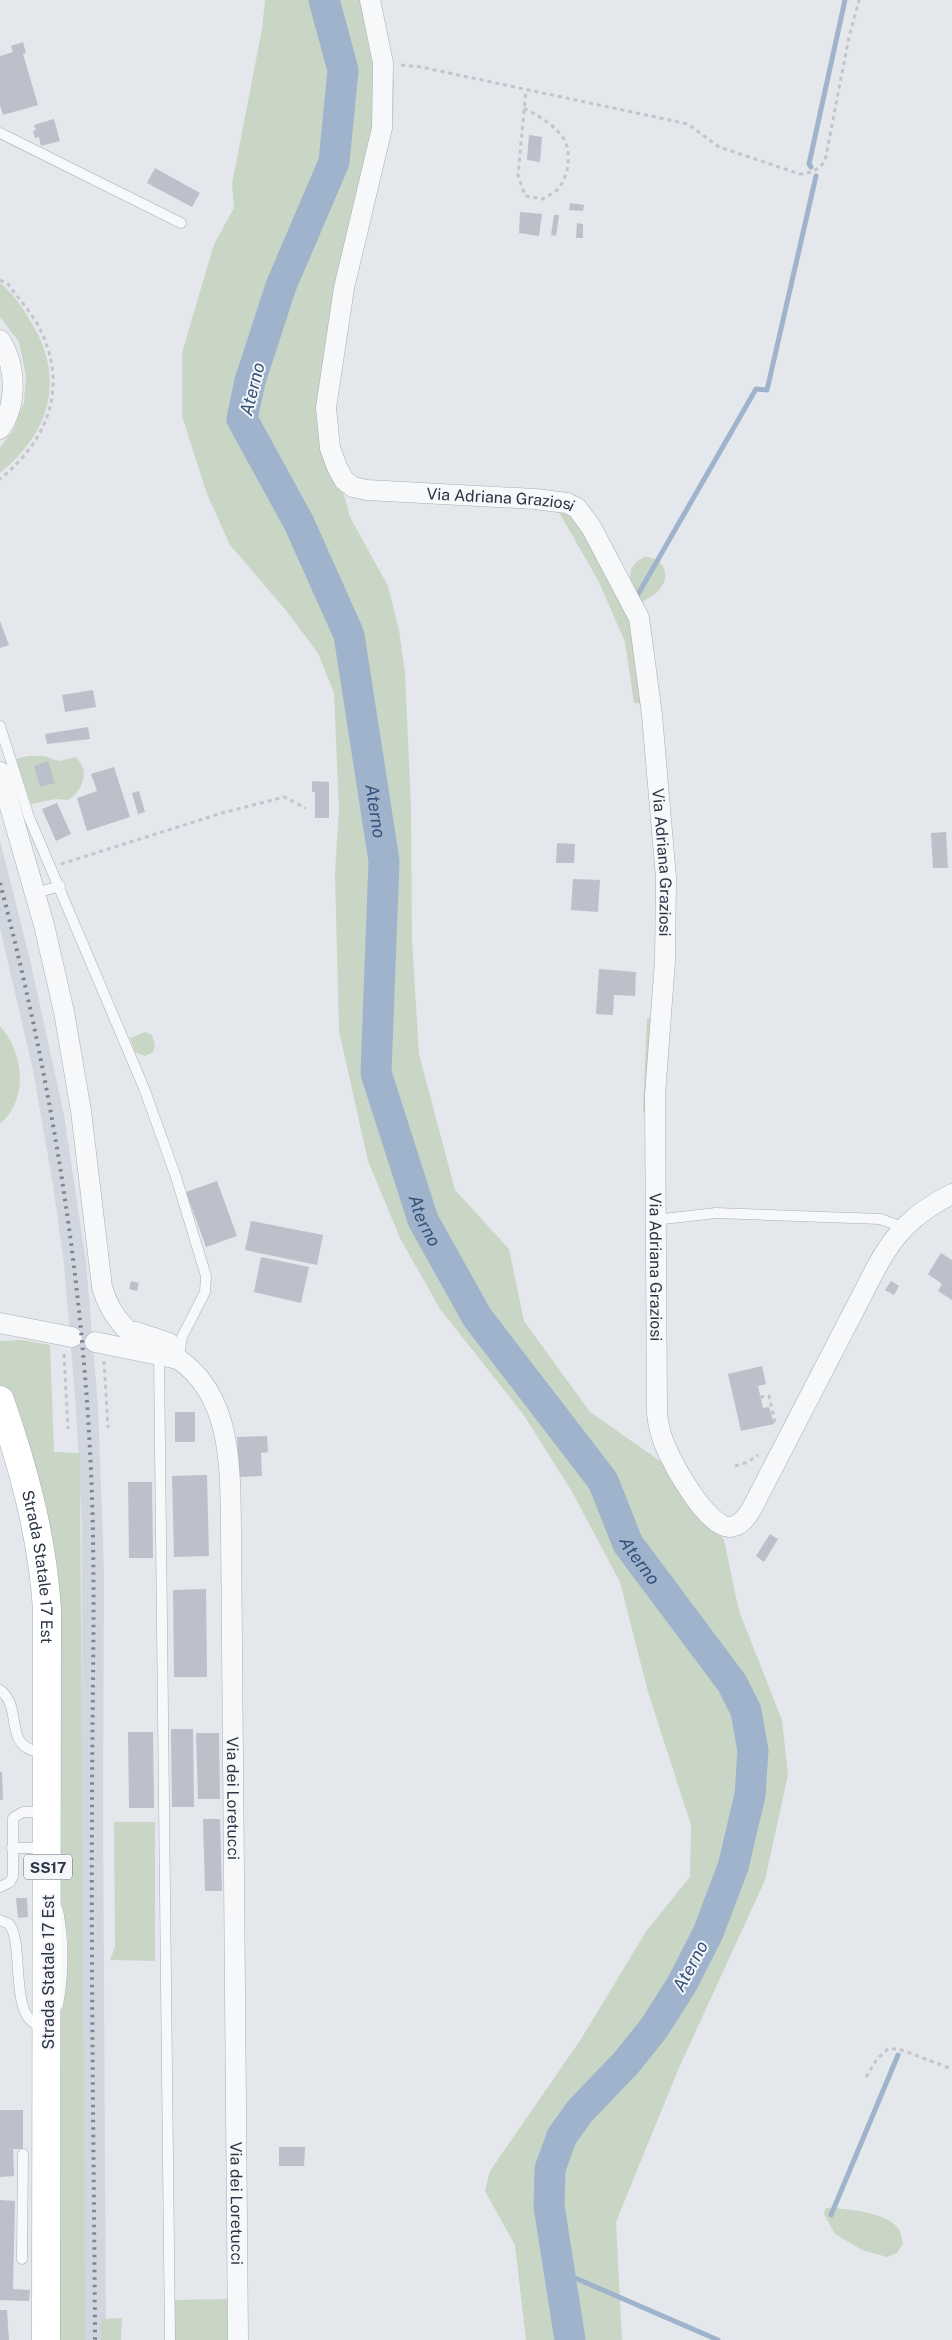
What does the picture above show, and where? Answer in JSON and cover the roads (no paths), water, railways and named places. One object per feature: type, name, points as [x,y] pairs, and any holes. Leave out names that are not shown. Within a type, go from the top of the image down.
[{"type":"main road","name":"Strada Statale 17 Est","points":[[0,1400],[30,1495],[44,1566],[48,1625],[47,2027],[35,2196],[46,2340]]},
{"type":"street","name":"Via Adriana Graziosi","points":[[370,0],[383,71],[382,128],[344,288],[326,408],[330,448],[337,468],[344,480],[353,487],[367,490],[535,499],[567,503],[577,508],[591,527],[639,618],[652,715],[666,878],[665,961],[655,1094],[656,1404],[660,1432],[671,1457],[687,1486],[716,1522],[728,1527],[741,1522],[751,1510],[890,1243],[904,1227],[927,1208],[952,1194]]},
{"type":"street","points":[[0,340],[11,367],[13,386],[10,407],[0,429]]},
{"type":"street","points":[[0,772],[36,893],[55,971],[71,1052],[92,1198],[101,1280],[106,1301],[118,1321],[140,1334],[169,1343],[169,1358]]},
{"type":"street","points":[[0,1323],[67,1336]]},
{"type":"street","name":"Via dei Loretucci","points":[[99,1343],[169,1358],[201,1378],[215,1401],[224,1433],[229,1475],[238,2340]]},
{"type":"lane","points":[[2,136],[181,223]]},
{"type":"lane","points":[[0,726],[29,817],[60,886],[144,1088],[176,1177],[206,1276],[205,1292],[169,1358],[170,2340]]},
{"type":"lane","points":[[36,893],[60,886]]},
{"type":"lane","points":[[654,1220],[726,1214],[880,1219],[904,1227]]},
{"type":"lane","points":[[0,1690],[8,1700],[20,1743],[30,1751],[49,1752]]},
{"type":"lane","points":[[0,1887],[8,1884],[12,1878],[12,1822],[14,1816],[23,1812],[48,1812]]},
{"type":"lane","points":[[12,1848],[48,1848]]},
{"type":"lane","points":[[0,1920],[9,1924],[13,1930],[27,2018],[36,2026],[47,2027]]},
{"type":"lane","points":[[22,2259],[35,2196],[24,2154]]},
{"type":"waterway","name":"Aterno","points":[[324,0],[343,70],[334,162],[281,286],[250,381],[242,419],[299,523],[349,635],[384,861],[376,1073],[423,1220],[477,1317],[603,1481],[628,1544],[732,1683],[746,1711],[753,1751],[750,1795],[733,1867],[708,1933],[682,1984],[654,2028],[626,2063],[580,2111],[562,2136],[550,2169],[549,2206],[570,2340]]},
{"type":"waterway","points":[[811,167],[809,164],[845,0]]},
{"type":"waterway","points":[[637,596],[756,389],[767,390],[816,176]]},
{"type":"waterway","points":[[831,2215],[898,2055]]},
{"type":"waterway","points":[[559,2271],[718,2340]]},
{"type":"railway","points":[[0,883],[18,956],[49,1102],[72,1248],[87,1396],[93,1556],[92,1943],[95,2340]]}]
